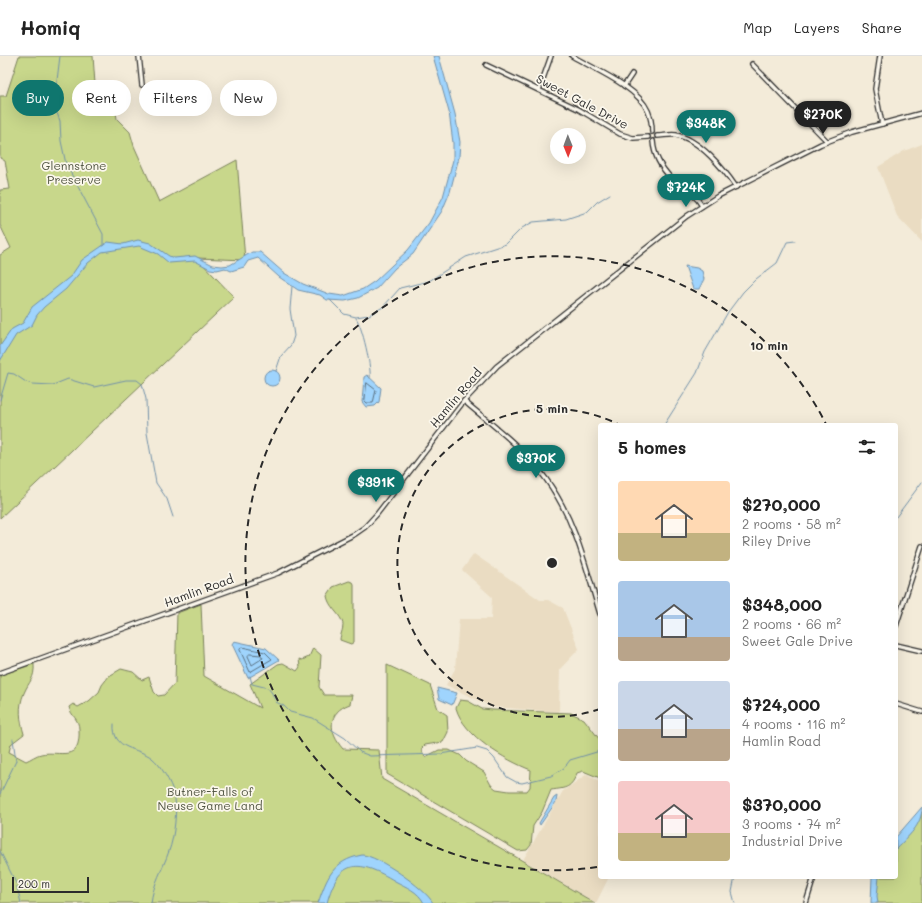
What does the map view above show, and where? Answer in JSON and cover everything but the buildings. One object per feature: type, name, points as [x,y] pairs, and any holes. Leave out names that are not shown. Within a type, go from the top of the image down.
[{"type":"street","points":[[139,56],[141,80]]},
{"type":"street","points":[[539,90],[552,56]]},
{"type":"street","points":[[572,56],[624,86],[644,104],[650,116],[652,132],[657,136],[677,136],[691,141],[720,166],[736,187]]},
{"type":"street","points":[[880,56],[875,89],[882,124]]},
{"type":"street","points":[[752,64],[827,141]]},
{"type":"street","name":"Sweet Gale Drive","points":[[486,65],[578,109],[620,134],[633,138],[648,137]]},
{"type":"street","points":[[624,86],[632,74]]},
{"type":"street","name":"Hamlin Road","points":[[0,673],[278,573],[348,538],[363,528],[377,514],[464,401],[482,380],[510,354],[702,206],[827,141],[922,113]]},
{"type":"street","points":[[652,132],[648,137],[653,141],[655,154],[672,179],[694,194],[702,206]]},
{"type":"street","points":[[653,141],[656,140],[657,136]]},
{"type":"street","points":[[464,401],[518,448],[550,485],[567,514],[576,535],[598,607]]},
{"type":"street","points":[[898,620],[922,546]]},
{"type":"street","points":[[898,645],[922,651]]},
{"type":"street","points":[[898,705],[922,712]]},
{"type":"street","points":[[806,903],[813,879]]},
{"type":"shaded area","points":[[922,144],[922,242],[897,216],[878,167],[904,151]]},
{"type":"shaded area","points":[[474,554],[540,600],[548,600],[563,608],[579,649],[560,669],[559,712],[492,707],[446,685],[455,669],[459,619],[491,619],[492,597],[462,570]]},
{"type":"shaded area","points":[[587,774],[598,781],[598,879],[608,879],[596,903],[523,860],[563,791]]},
{"type":"green space","name":"Glennstone Preserve","points":[[19,56],[93,56],[95,80],[72,80],[72,116],[117,116],[117,119],[130,132],[134,146],[159,202],[237,160],[245,260],[197,258],[234,297],[0,518],[0,255],[11,248],[0,225],[0,190],[10,189],[5,161],[0,158],[0,96],[6,96]]},
{"type":"green space","points":[[349,581],[353,582],[354,584],[354,642],[351,644],[340,640],[343,623],[327,596],[333,587]]},
{"type":"green space","name":"Butner-Falls of Neuse Game Land","points":[[201,604],[204,676],[260,708],[250,684],[278,664],[283,663],[297,671],[300,667],[299,659],[302,660],[309,657],[313,648],[321,655],[319,687],[324,695],[352,695],[350,704],[337,712],[332,723],[335,736],[343,749],[379,750],[382,779],[595,903],[0,903],[0,675],[34,664],[33,677],[24,693],[20,708],[24,734],[11,744],[9,752],[26,761],[41,754],[68,753],[77,747],[79,740],[79,726],[69,707],[73,704],[78,707],[89,701],[99,692],[109,676],[121,669],[133,672],[142,680],[149,677],[154,692],[158,696],[164,695],[175,683],[177,613]]},
{"type":"green space","points":[[387,665],[430,685],[438,709],[447,715],[448,732],[443,742],[425,745],[421,749],[425,757],[439,750],[449,750],[460,755],[466,761],[484,772],[491,785],[496,789],[527,791],[530,787],[531,770],[509,760],[476,737],[460,718],[456,708],[460,700],[468,701],[482,709],[571,713],[584,719],[598,737],[598,777],[583,771],[577,773],[573,782],[568,786],[561,789],[551,790],[542,812],[533,826],[531,845],[527,850],[518,851],[387,774]]},
{"type":"green space","points":[[922,812],[922,903],[874,903],[875,879],[898,879],[898,841]]},
{"type":"water","points":[[433,56],[439,56],[455,114],[460,142],[459,157],[450,192],[442,211],[413,254],[395,268],[377,288],[358,298],[345,301],[327,300],[320,295],[298,290],[279,277],[258,258],[248,261],[244,267],[231,271],[225,268],[217,270],[210,269],[195,261],[169,263],[158,254],[139,246],[102,252],[88,263],[66,289],[44,307],[37,315],[32,325],[16,335],[0,361],[0,346],[12,329],[23,323],[32,307],[71,276],[82,260],[108,242],[123,244],[138,240],[150,243],[174,258],[195,256],[213,265],[222,266],[230,265],[252,252],[260,252],[284,273],[303,284],[329,294],[343,296],[363,289],[375,281],[408,250],[429,223],[443,197],[453,160],[453,143],[449,112]]},
{"type":"water","points":[[685,266],[697,268],[702,271],[704,279],[699,289],[693,289]]},
{"type":"water","points":[[269,370],[275,370],[280,375],[278,384],[275,386],[269,386],[264,381],[264,375]]},
{"type":"water","points":[[367,375],[381,388],[379,402],[375,406],[366,407],[362,402],[364,377]]},
{"type":"water","points":[[234,641],[266,648],[279,660],[248,678],[232,644]]},
{"type":"water","points":[[437,688],[457,693],[452,705],[439,699]]},
{"type":"water","points":[[557,796],[556,802],[540,825],[539,823],[554,798]]},
{"type":"water","points":[[922,807],[920,820],[914,830],[898,847],[898,835]]},
{"type":"water","points":[[362,855],[369,856],[389,866],[421,890],[433,903],[424,903],[415,892],[383,874],[371,869],[352,867],[345,870],[338,877],[332,888],[327,903],[318,903],[328,878],[337,866],[352,858]]},
{"type":"water","points":[[872,879],[879,879],[877,896],[878,903],[871,903]]},
{"type":"waterway","points":[[60,56],[54,105],[60,121],[61,141],[66,164],[103,234],[103,246]]},
{"type":"waterway","points":[[330,300],[344,314],[356,317],[369,315],[383,307],[400,288],[429,281],[466,257],[506,244],[522,228],[533,222],[566,219],[587,212],[597,202],[610,194]]},
{"type":"waterway","points":[[665,423],[697,373],[705,352],[728,312],[743,292],[756,279],[777,263],[787,242],[795,241]]},
{"type":"waterway","points":[[276,371],[281,356],[291,345],[294,336],[290,309],[292,286]]},
{"type":"waterway","points":[[356,318],[366,347],[370,366],[370,378]]},
{"type":"waterway","points":[[0,400],[8,373],[14,374],[32,384],[53,385],[68,379],[94,387],[126,380],[137,380],[142,384],[146,399],[147,433],[156,483],[167,499],[173,517]]},
{"type":"waterway","points":[[898,514],[922,482]]},
{"type":"waterway","points":[[250,676],[252,684],[268,688],[276,702],[284,706],[290,712],[313,718],[345,738],[360,752],[370,756],[440,754],[477,748],[487,751],[494,758],[507,777],[516,782],[522,783],[551,776],[564,768],[570,760],[598,752]]},
{"type":"waterway","points":[[114,724],[114,733],[121,744],[152,758],[165,774],[174,794],[176,807],[171,845],[158,877],[151,903]]},
{"type":"waterway","points":[[0,794],[16,761],[13,739]]},
{"type":"waterway","points":[[0,851],[16,883],[21,903]]},
{"type":"waterway","points":[[735,879],[732,892],[735,903]]}]
